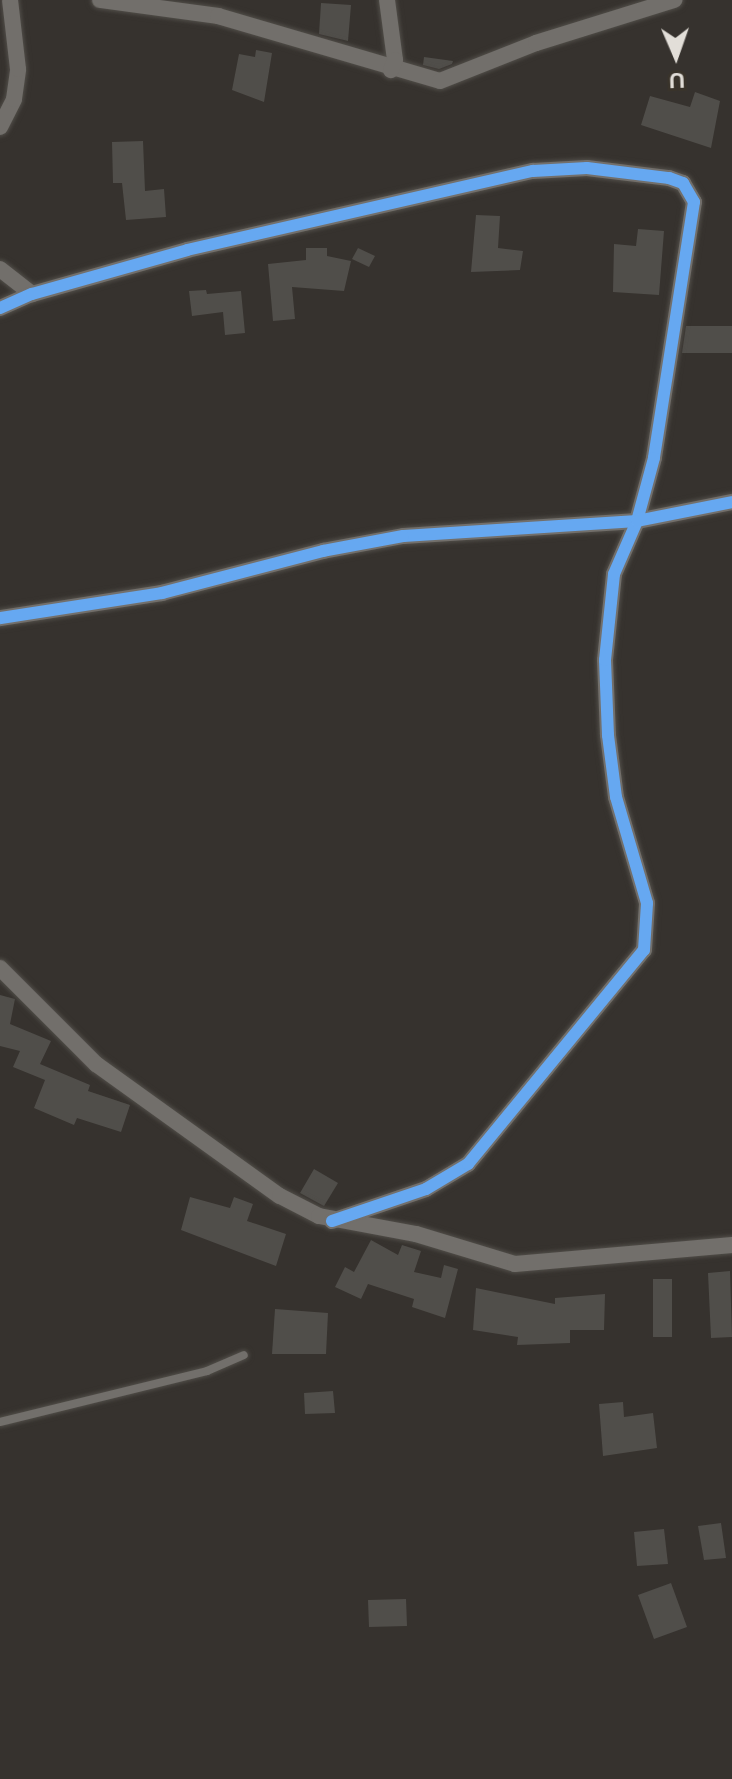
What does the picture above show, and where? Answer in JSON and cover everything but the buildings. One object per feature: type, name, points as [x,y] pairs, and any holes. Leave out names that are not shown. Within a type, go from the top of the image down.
[{"type":"street","points":[[0,127],[14,99],[18,69],[10,0]]},
{"type":"street","points":[[100,0],[218,16],[391,70],[440,81],[536,43],[674,0]]},
{"type":"street","points":[[387,0],[395,60],[391,70]]},
{"type":"street","points":[[0,308],[32,294],[187,250],[490,178],[587,168],[683,183],[694,202],[654,458],[637,521],[614,574],[605,660],[616,797],[647,903],[644,950],[475,1158],[426,1189],[332,1221]]},
{"type":"street","points":[[0,269],[32,294]]},
{"type":"street","points":[[0,618],[162,593],[323,551],[403,536],[637,521],[732,502]]},
{"type":"street","points":[[0,968],[96,1064],[280,1196],[332,1221],[416,1234],[515,1264],[732,1245]]},
{"type":"lane","points":[[0,1422],[207,1371],[244,1355]]},
{"type":"cycle path","points":[[0,308],[32,294],[187,250],[533,171],[587,168],[669,178],[683,183],[694,202],[654,458],[637,521],[403,536],[323,551],[162,593],[0,618]]},
{"type":"cycle path","points":[[332,1221],[426,1189],[468,1164],[644,950],[647,903],[616,797],[608,735],[605,660],[614,574],[637,521],[732,502]]}]
